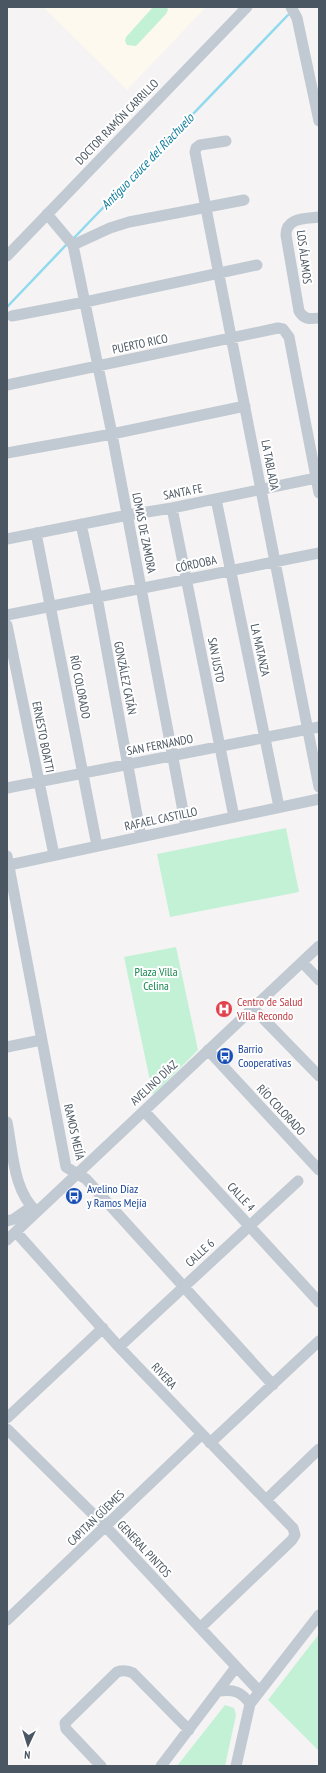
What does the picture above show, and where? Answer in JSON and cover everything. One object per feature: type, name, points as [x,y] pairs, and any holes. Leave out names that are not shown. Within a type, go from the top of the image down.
[{"type":"street","name":"DOCTOR RAMÓN CARRILLO","points":[[7,256],[248,7]]},
{"type":"street","points":[[291,7],[297,18],[319,121]]},
{"type":"street","name":"LA TABLADA","points":[[226,141],[200,145],[196,148],[206,208],[261,489],[313,728],[319,787]]},
{"type":"street","points":[[47,214],[71,242],[129,222],[244,200]]},
{"type":"street","name":"LOS ÁLAMOS","points":[[314,319],[303,316],[299,311],[286,231],[290,223],[294,220],[319,217]]},
{"type":"street","name":"LOMAS DE ZAMORA","points":[[71,242],[85,302],[128,515],[186,827]]},
{"type":"street","points":[[12,316],[257,266]]},
{"type":"street","name":"PUERTO RICO","points":[[7,385],[278,328],[285,330],[289,337],[316,478]]},
{"type":"street","points":[[7,453],[112,434],[245,406]]},
{"type":"street","points":[[316,478],[319,493]]},
{"type":"street","name":"SANTA FE","points":[[7,539],[128,515],[172,508],[316,478]]},
{"type":"street","name":"LA MATANZA","points":[[216,499],[279,807]]},
{"type":"street","name":"SAN JUSTO","points":[[172,508],[234,817]]},
{"type":"street","name":"GONZÁLEZ CATÁN","points":[[81,524],[97,597],[141,837]]},
{"type":"street","name":"RÍO COLORADO","points":[[36,533],[97,846]]},
{"type":"street","name":"CÓRDOBA","points":[[7,615],[51,605],[141,589],[319,553]]},
{"type":"street","name":"ERNESTO BOATTI","points":[[7,625],[54,855]]},
{"type":"street","name":"SAN FERNANDO","points":[[7,788],[39,783],[313,728]]},
{"type":"street","name":"RAFAEL CASTILLO","points":[[8,866],[319,799]]},
{"type":"street","name":"RAMOS MEJÍA","points":[[8,866],[66,1167],[86,1179],[273,1385]]},
{"type":"street","name":"AVELINO DÍAZ","points":[[7,1240],[16,1232],[34,1210],[77,1173],[144,1111],[319,946]]},
{"type":"street","points":[[302,962],[319,980]]},
{"type":"street","points":[[253,1008],[319,1076]]},
{"type":"street","points":[[7,1047],[41,1040]]},
{"type":"street","name":"RÍO COLORADO","points":[[208,1050],[319,1170]]},
{"type":"street","name":"CALLE 4","points":[[144,1111],[319,1302]]},
{"type":"street","points":[[7,1122],[18,1182],[24,1199],[34,1210],[7,1221]]},
{"type":"street","name":"CALLE 6","points":[[120,1347],[249,1225],[298,1181]]},
{"type":"street","name":"RIVERA","points":[[16,1232],[120,1347],[210,1443],[293,1528],[295,1535],[292,1540],[200,1628]]},
{"type":"street","points":[[7,1418],[103,1328]]},
{"type":"street","points":[[210,1443],[319,1341]]},
{"type":"street","name":"GENERAL PINTOS","points":[[7,1429],[106,1527],[259,1691]]},
{"type":"street","name":"CAPITAN GÜEMES","points":[[7,1620],[202,1434]]},
{"type":"street","points":[[266,1500],[319,1449]]},
{"type":"street","points":[[236,1766],[250,1704],[319,1614]]},
{"type":"street","points":[[161,1766],[236,1667]]},
{"type":"street","points":[[101,1766],[66,1729],[65,1723],[117,1672],[128,1670],[133,1673],[189,1730]]},
{"type":"street","points":[[219,1691],[227,1690],[239,1692],[250,1704]]},
{"type":"shaded area","points":[[43,7],[206,7],[127,90]]},
{"type":"green space","points":[[153,7],[167,7],[168,10],[136,46],[127,45],[125,41],[126,37]]},
{"type":"green space","points":[[286,828],[299,892],[170,917],[157,854]]},
{"type":"green space","name":"Plaza Villa Celina","points":[[176,947],[198,1050],[153,1095],[124,957]]},
{"type":"green space","points":[[319,1634],[319,1751],[268,1700]]},
{"type":"green space","points":[[225,1705],[234,1708],[236,1715],[225,1766],[177,1766]]},
{"type":"waterway","name":"Antiguo cauce del Riachuelo","points":[[72,240],[288,15]]},
{"type":"waterway","name":"Antiguo cauce del Riachuelo","points":[[7,307],[68,243]]},
{"type":"place","name":"Centro de Salud Villa Recondo","points":[[224,1009]]},
{"type":"place","name":"Barrio Cooperativas","points":[[225,1056]]},
{"type":"place","name":"Avelino Díaz y Ramos Mejía","points":[[74,1196]]}]
